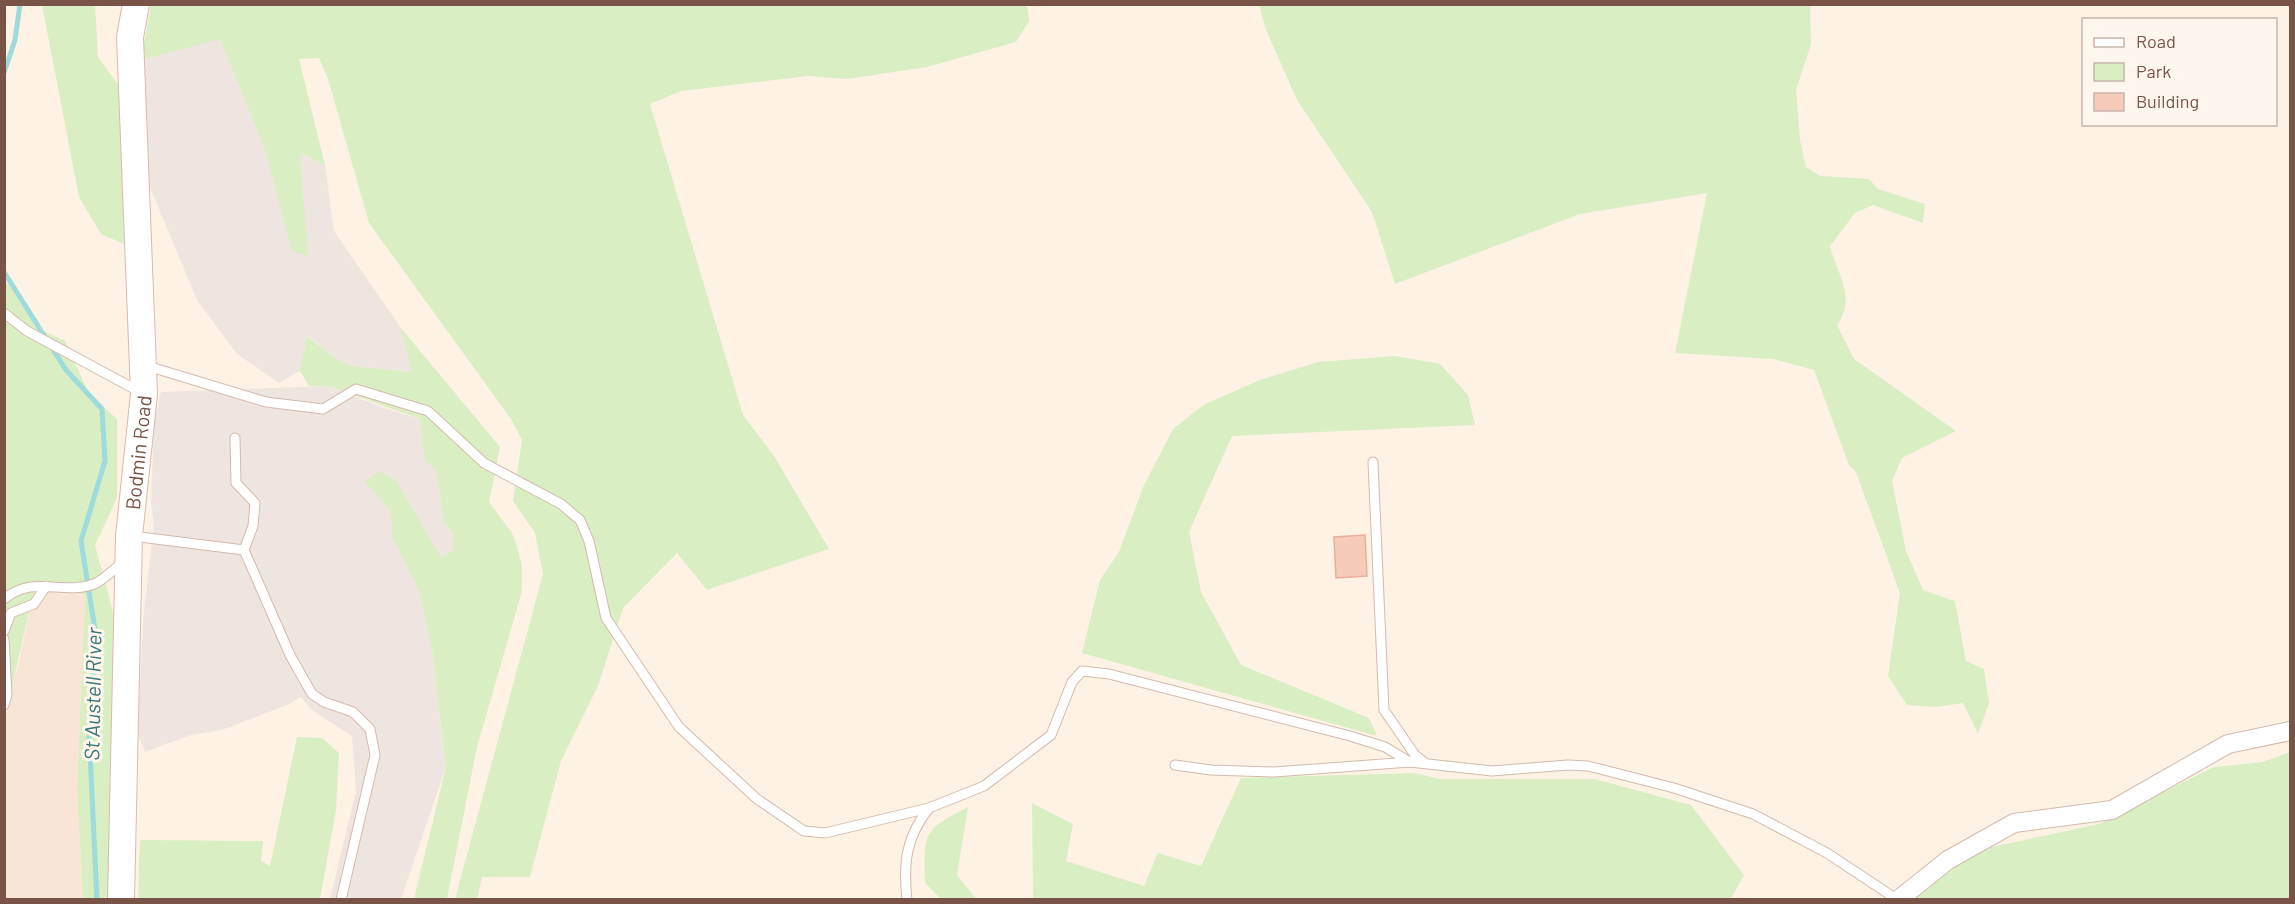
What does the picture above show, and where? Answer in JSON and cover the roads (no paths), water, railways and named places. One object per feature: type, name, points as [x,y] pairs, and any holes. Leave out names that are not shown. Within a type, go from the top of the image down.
[{"type":"main road","name":"Bodmin Road","points":[[121,900],[129,547],[144,394],[130,37],[136,4]]},
{"type":"street","points":[[1898,900],[1948,860],[2014,823],[2112,810],[2228,744],[2290,731]]},
{"type":"lane","points":[[4,313],[71,356],[144,394]]},
{"type":"lane","points":[[143,365],[266,402],[323,409],[356,389],[428,411],[484,463],[561,504],[579,520],[589,541],[606,618],[679,727],[757,799],[804,831],[825,833],[929,808],[984,786],[1051,735],[1072,682],[1082,671],[1109,674],[1350,736],[1385,747],[1410,762]]},
{"type":"lane","points":[[235,438],[236,483],[255,502],[253,526],[244,550],[290,655],[312,694],[324,702],[353,712],[370,729],[375,755],[341,900]]},
{"type":"lane","points":[[1373,462],[1384,710],[1415,755],[1426,765]]},
{"type":"lane","points":[[4,600],[14,591],[40,584],[61,589],[95,584],[129,547],[244,550]]},
{"type":"lane","points":[[4,631],[11,613],[34,604],[46,585]]},
{"type":"lane","points":[[4,639],[7,696],[4,705]]},
{"type":"lane","points":[[1175,765],[1211,770],[1274,772],[1410,762],[1492,771],[1568,765],[1588,766],[1674,788],[1753,814],[1802,838],[1898,900]]},
{"type":"lane","points":[[907,900],[907,854],[915,827],[929,808]]},
{"type":"waterway","name":"St Austell River","points":[[4,73],[15,40],[20,4]]},
{"type":"waterway","name":"St Austell River","points":[[4,272],[66,370],[102,409],[105,461],[81,541],[96,636],[89,732],[97,900]]}]
